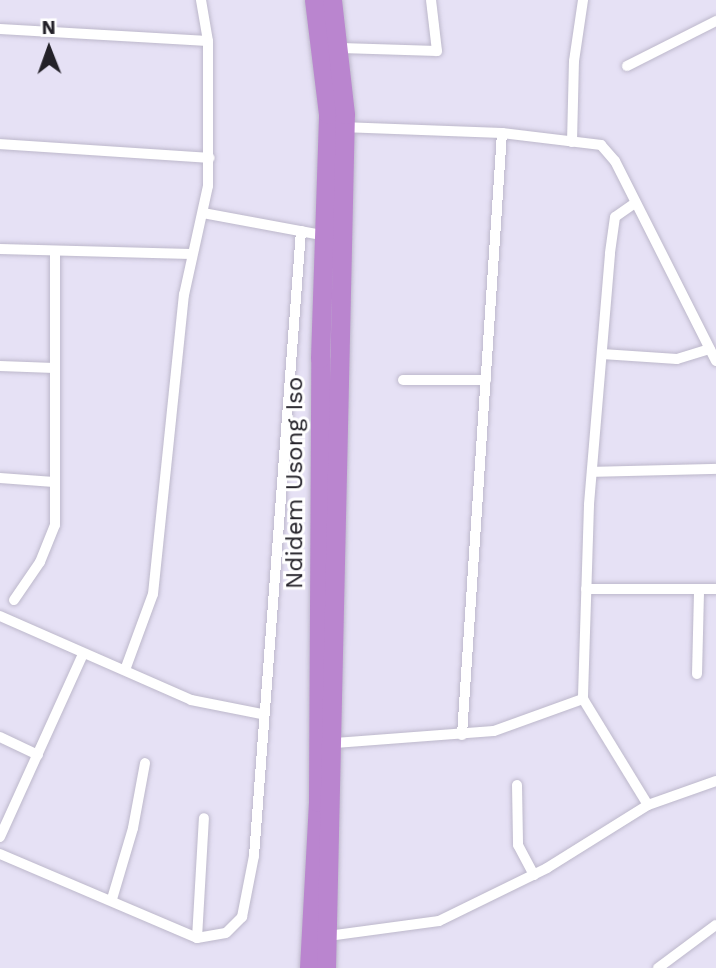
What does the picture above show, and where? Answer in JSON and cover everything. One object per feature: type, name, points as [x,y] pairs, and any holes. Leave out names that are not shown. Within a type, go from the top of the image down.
[{"type":"highway","name":"Ndidem Usong Iso","points":[[309,968],[318,802],[336,127],[335,69],[314,0]]},
{"type":"highway","name":"Ndidem Usong Iso","points":[[332,0],[341,48],[335,69]]},
{"type":"highway","name":"Ndidem Usong Iso","points":[[326,968],[335,743],[333,237]]},
{"type":"street","points":[[125,670],[153,594],[191,254],[203,213],[211,158],[208,41],[201,0]]},
{"type":"street","points":[[341,48],[437,51],[431,0]]},
{"type":"street","points":[[572,142],[574,61],[583,0]]},
{"type":"street","points":[[627,66],[716,21]]},
{"type":"street","points":[[0,29],[208,41]]},
{"type":"street","points":[[336,127],[502,133],[592,142],[607,150],[716,361]]},
{"type":"street","points":[[462,735],[502,133]]},
{"type":"street","points":[[0,144],[211,158]]},
{"type":"street","points":[[635,203],[620,212],[614,223],[592,472],[583,699],[648,805]]},
{"type":"street","points":[[203,213],[333,237]]},
{"type":"street","points":[[0,854],[197,938],[226,933],[246,907],[261,714],[287,463],[301,231]]},
{"type":"street","points":[[0,249],[191,254]]},
{"type":"street","points":[[14,600],[52,540],[55,251]]},
{"type":"street","points":[[602,354],[677,359],[710,349]]},
{"type":"street","points":[[0,366],[54,368]]},
{"type":"street","points":[[403,380],[486,380]]},
{"type":"street","points":[[592,472],[716,469]]},
{"type":"street","points":[[0,478],[54,482]]},
{"type":"street","points":[[586,589],[716,589]]},
{"type":"street","points":[[697,674],[699,590]]},
{"type":"street","points":[[0,616],[191,700],[261,714]]},
{"type":"street","points":[[0,837],[83,654]]},
{"type":"street","points":[[335,743],[462,735],[518,725],[583,699]]},
{"type":"street","points":[[0,737],[38,755]]},
{"type":"street","points":[[111,900],[133,828],[145,763]]},
{"type":"street","points":[[328,936],[439,921],[534,875],[648,805],[716,781]]},
{"type":"street","points":[[517,785],[518,845],[534,875]]},
{"type":"street","points":[[197,938],[204,818]]},
{"type":"street","points":[[658,968],[716,925]]}]
